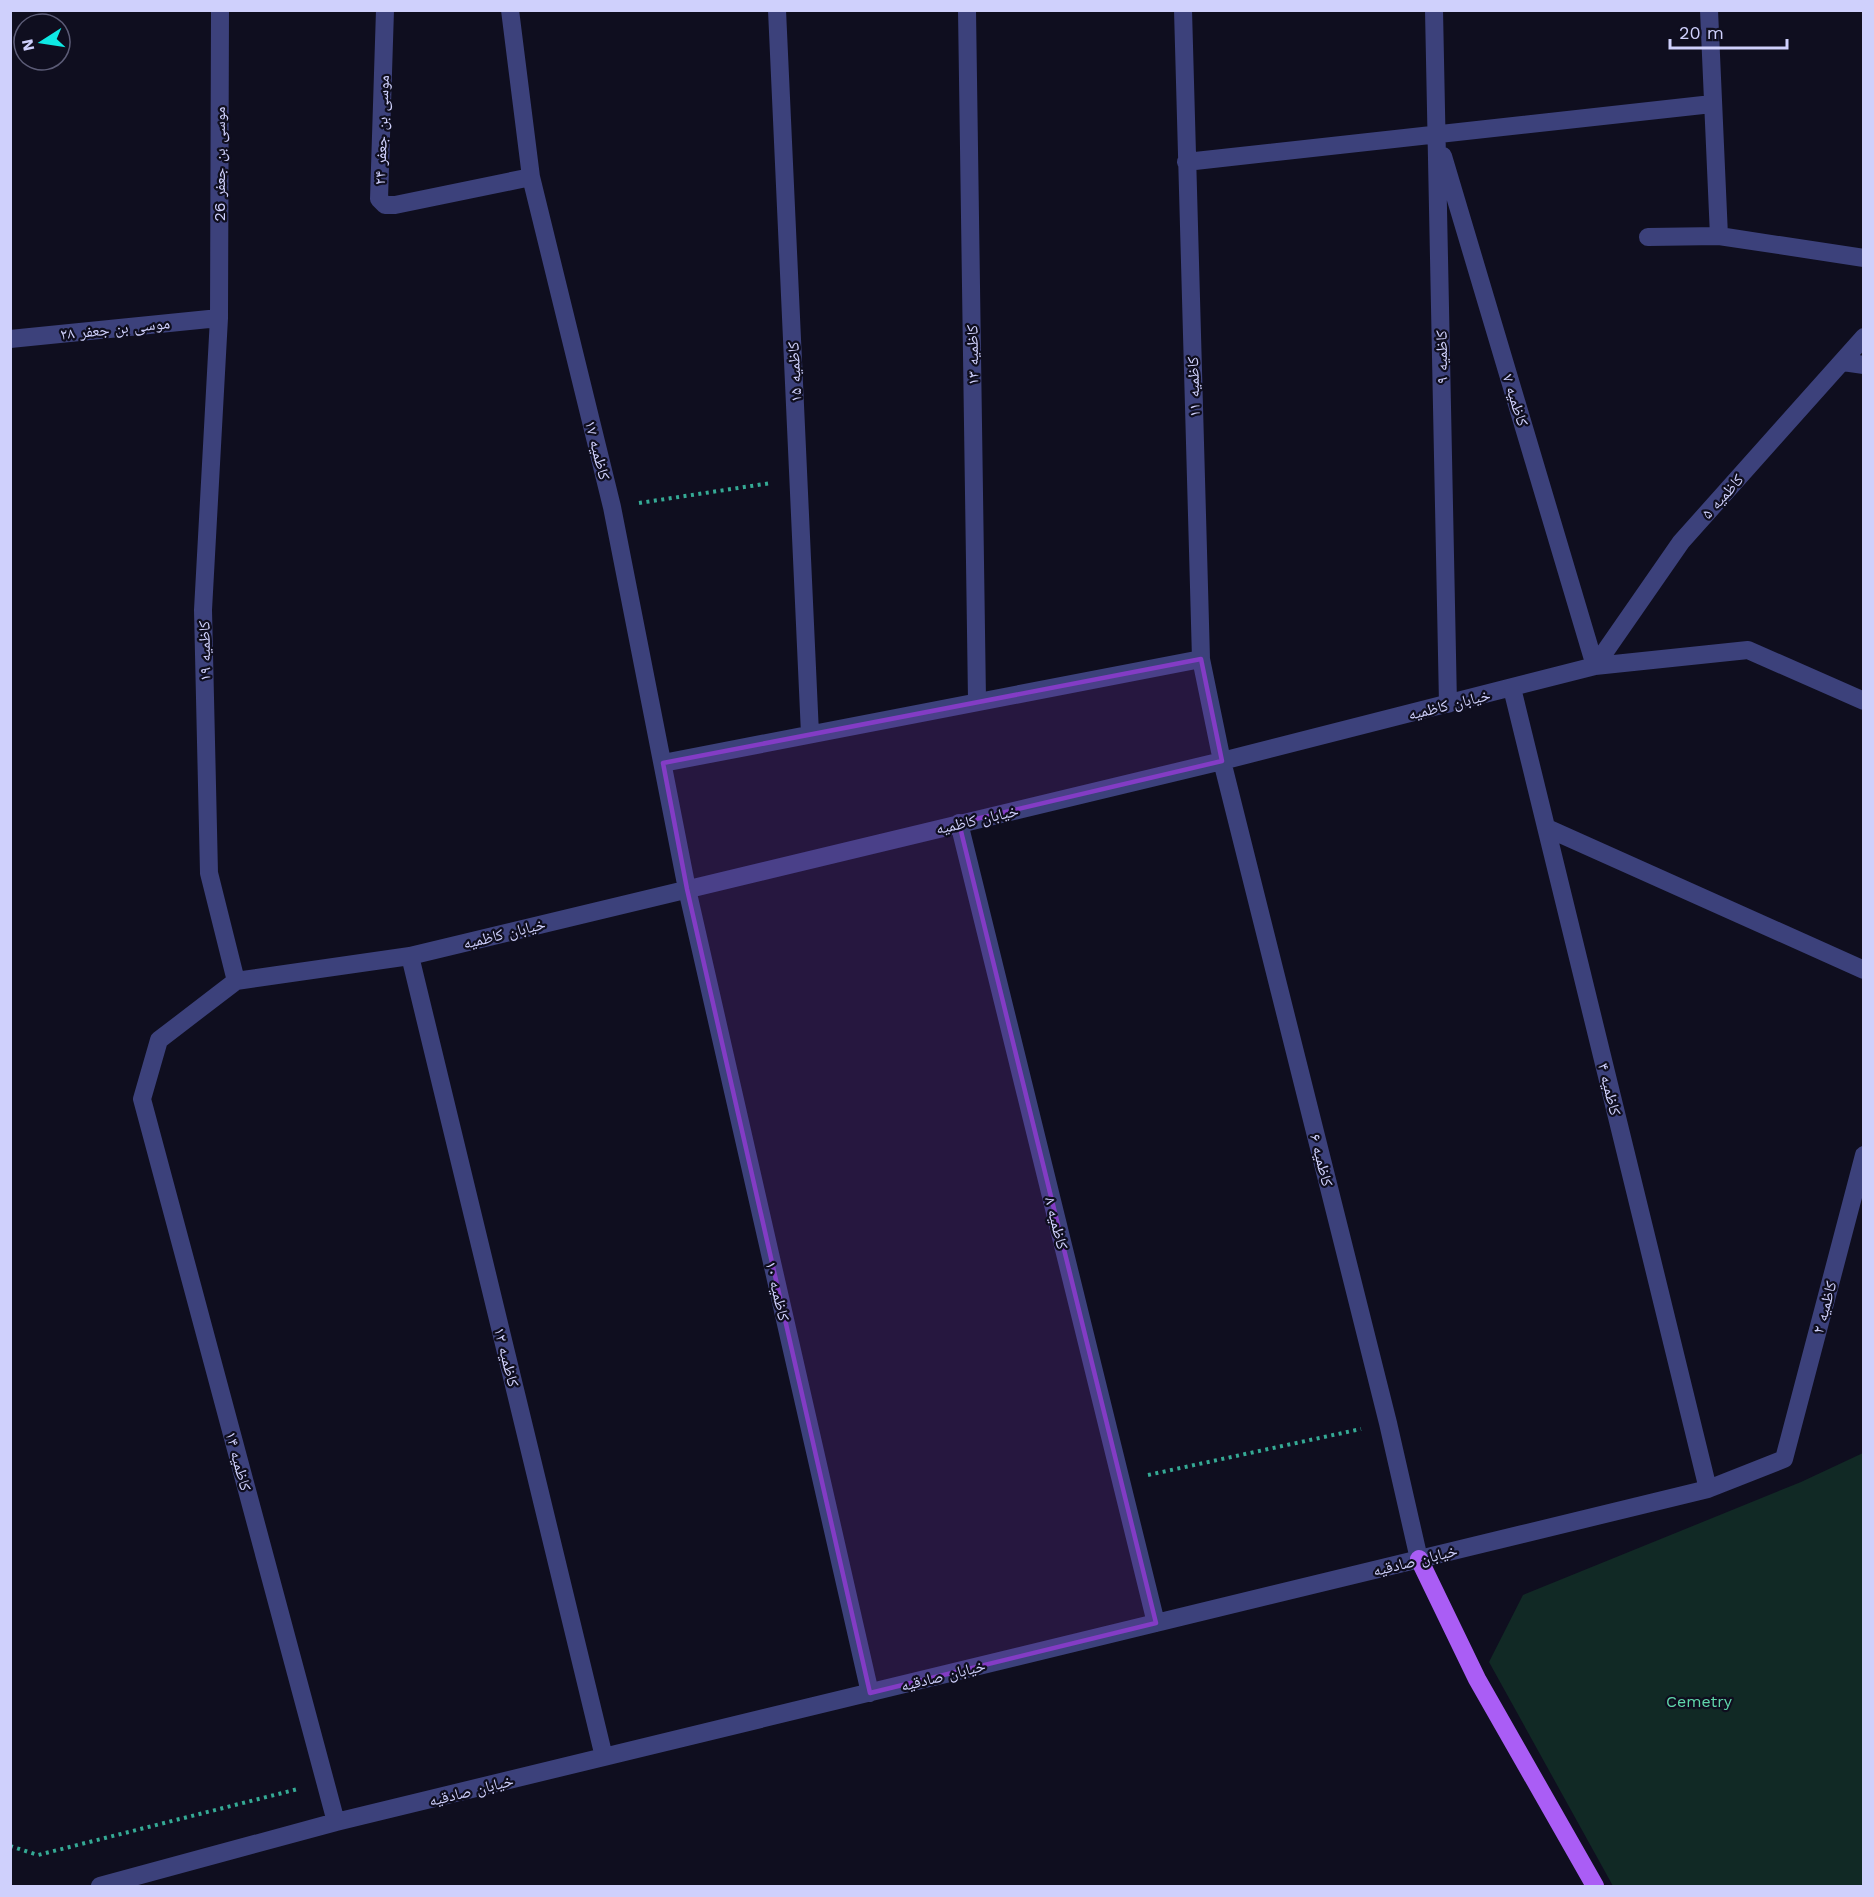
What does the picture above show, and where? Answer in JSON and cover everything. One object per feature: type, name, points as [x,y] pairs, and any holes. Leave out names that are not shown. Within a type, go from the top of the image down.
[{"type":"main road","points":[[1419,1559],[1477,1679],[1595,1887]]},
{"type":"street","name":"موسی بن جعفر 26","points":[[219,318],[220,10]]},
{"type":"street","name":"موسی بن جعفر ۲۴","points":[[385,10],[379,199],[385,205],[395,205],[531,177]]},
{"type":"street","name":"کاظمیه ۱۷","points":[[510,10],[531,177],[612,507],[687,889]]},
{"type":"street","name":"کاظمیه ۱۵","points":[[777,10],[810,734]]},
{"type":"street","name":"کاظمیه ۱۳","points":[[967,10],[977,700]]},
{"type":"street","name":"کاظمیه ۱۱","points":[[1184,10],[1186,162],[1201,658],[1222,761]]},
{"type":"street","name":"کاظمیه ۹","points":[[1434,10],[1448,704]]},
{"type":"street","points":[[1709,10],[1719,236]]},
{"type":"street","points":[[1186,162],[1712,104]]},
{"type":"street","name":"کاظمیه ۷","points":[[1436,134],[1595,666]]},
{"type":"street","points":[[1648,237],[1719,236],[1863,258]]},
{"type":"street","name":"موسی بن جعفر ۲۸","points":[[10,339],[219,318]]},
{"type":"street","name":"کاظمیه ۱۹","points":[[219,318],[203,610],[209,873],[236,981]]},
{"type":"street","name":"کاظمیه ۵","points":[[1595,666],[1681,542],[1863,337]]},
{"type":"street","points":[[1843,362],[1863,365]]},
{"type":"street","name":"خیابان کاظمیه","points":[[142,1099],[159,1040],[236,981],[410,956],[1222,761],[1595,666],[1748,650],[1863,701]]},
{"type":"street","points":[[663,763],[1201,658]]},
{"type":"street","name":"کاظمیه ۴","points":[[1512,688],[1708,1489]]},
{"type":"street","name":"کاظمیه ۶","points":[[1222,761],[1388,1423],[1419,1559]]},
{"type":"street","name":"کاظمیه ۸","points":[[959,823],[1156,1623]]},
{"type":"street","points":[[1547,828],[1863,970]]},
{"type":"street","name":"کاظمیه ۱۰","points":[[687,889],[870,1693]]},
{"type":"street","name":"کاظمیه ۱۲","points":[[410,956],[604,1757]]},
{"type":"street","name":"کاظمیه ۱۴","points":[[142,1099],[336,1822]]},
{"type":"street","name":"کاظمیه ۲","points":[[1784,1459],[1863,1155]]},
{"type":"street","name":"خیابان صادقیه","points":[[100,1887],[336,1822],[1708,1489],[1784,1459]]},
{"type":"path","points":[[612,507],[799,479]]},
{"type":"path","points":[[1121,1481],[1388,1423]]},
{"type":"path","points":[[10,1846],[38,1855],[325,1782]]},
{"type":"highlighted area","points":[[1201,659],[1222,761],[959,823],[1156,1623],[870,1693],[687,889],[663,763]]},
{"type":"green space","name":"Cemetry","points":[[1863,1453],[1863,1886],[1613,1886],[1489,1662],[1523,1595],[1801,1482]]}]
